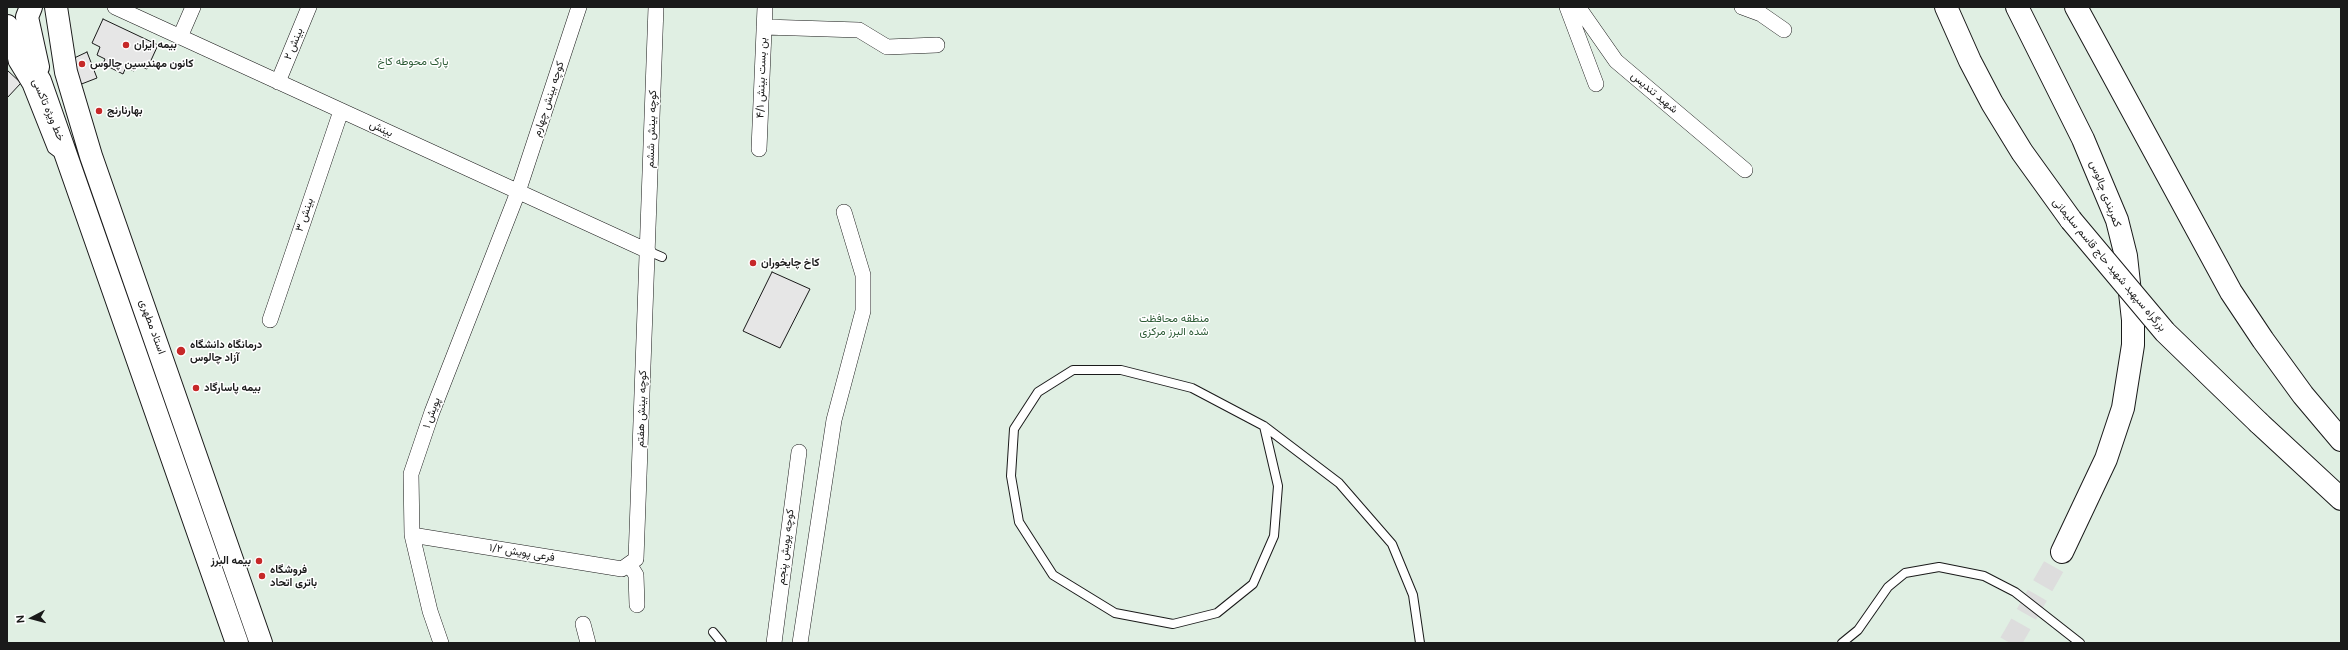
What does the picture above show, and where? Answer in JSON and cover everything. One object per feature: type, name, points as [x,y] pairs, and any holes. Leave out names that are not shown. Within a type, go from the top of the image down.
[{"type":"main road","points":[[31,7],[27,18],[35,47],[40,81]]},
{"type":"main road","name":"بزرگراه سپهبد شهید حاج قاسم سلیمانی","points":[[1946,7],[1970,61],[1992,103],[2022,152],[2071,220],[2123,285],[2165,332],[2259,423],[2341,499]]},
{"type":"main road","name":"کمربندی چالوس","points":[[2016,7],[2088,152],[2117,220],[2126,256],[2133,320],[2133,345],[2123,408],[2106,459],[2062,552]]},
{"type":"main road","points":[[2076,7],[2231,292],[2263,340],[2303,395],[2341,440]]},
{"type":"main road","name":"استاد مطهری","points":[[54,9],[66,72],[91,156],[261,643]]},
{"type":"main road","name":"استاد مطهری","points":[[7,26],[40,81],[237,643]]},
{"type":"street","name":"بینش","points":[[115,7],[648,251]]},
{"type":"street","points":[[180,37],[193,7]]},
{"type":"street","name":"بینش ۲","points":[[278,82],[309,7]]},
{"type":"street","name":"کوچه بینش چهارم","points":[[518,192],[579,7]]},
{"type":"street","name":"کوچه بینش ششم","points":[[648,251],[656,7]]},
{"type":"street","name":"بن بست بینش ۴/۱","points":[[759,149],[765,7]]},
{"type":"street","points":[[1566,7],[1596,84]]},
{"type":"street","name":"شهید تندیس","points":[[1575,7],[1581,11],[1616,61],[1745,170]]},
{"type":"street","points":[[1742,7],[1761,14],[1784,30]]},
{"type":"street","points":[[764,27],[859,30],[887,47],[937,46]]},
{"type":"street","name":"بینش ۳","points":[[270,320],[341,111]]},
{"type":"street","name":"پویش ۱","points":[[441,643],[430,611],[412,535],[411,474],[432,412],[518,192]]},
{"type":"street","points":[[800,643],[834,420],[863,311],[863,275],[844,212]]},
{"type":"street","name":"کوچه بینش هفتم","points":[[630,564],[636,559],[648,251]]},
{"type":"street","name":"کوچه پویش پنجم","points":[[774,643],[799,452]]},
{"type":"street","name":"فرعی پویش ۱/۲","points":[[412,535],[622,569],[630,564]]},
{"type":"street","points":[[630,564],[636,575],[637,605]]},
{"type":"street","points":[[583,624],[588,643]]},
{"type":"lane","name":"خط ویژه تاکسی","points":[[7,34],[13,63],[27,86],[52,149],[70,165]]},
{"type":"lane","points":[[648,251],[662,257]]},
{"type":"lane","points":[[1264,426],[1278,486],[1274,536],[1253,584],[1217,613],[1172,624],[1115,613],[1053,575],[1019,522],[1010,476],[1014,429],[1038,392],[1073,370],[1121,370],[1192,388],[1264,426],[1339,483],[1392,544],[1413,595],[1420,643]]},
{"type":"lane","points":[[1842,643],[1858,630],[1888,587],[1905,572],[1939,567],[1984,576],[2016,592],[2080,643]]},
{"type":"lane","points":[[712,632],[722,643]]},
{"type":"green space","name":"منطقه محافظت شده البرز مرکزی","points":[[7,7],[2341,7],[2341,643],[7,643]]},
{"type":"building","points":[[103,19],[158,45],[147,69],[137,65],[134,71],[126,67],[123,74],[103,64],[105,59],[97,55],[100,47],[92,43]]},
{"type":"building","points":[[87,52],[97,78],[79,85],[70,60]]},
{"type":"building","points":[[7,70],[21,83],[7,98]]},
{"type":"building","points":[[772,272],[810,289],[780,348],[743,331]]},
{"type":"tunnel","points":[[2010,643],[2062,552]]},
{"type":"place","name":"بیمه ایران","points":[[126,45]]},
{"type":"place","name":"کانون مهندسین چالوس","points":[[82,64]]},
{"type":"place","name":"بهارنارنج","points":[[99,111]]},
{"type":"place","name":"کاخ چایخوران","points":[[753,263]]},
{"type":"place","name":"درمانگاه دانشگاه آزاد چالوس","points":[[181,351]]},
{"type":"place","name":"بیمه پاسارگاد","points":[[196,388]]},
{"type":"place","name":"بیمه البرز","points":[[259,561]]},
{"type":"place","name":"فروشگاه باتری اتحاد","points":[[262,576]]},
{"type":"park label","name":"پارک محوطه کاخ","points":[[413,62]]}]
